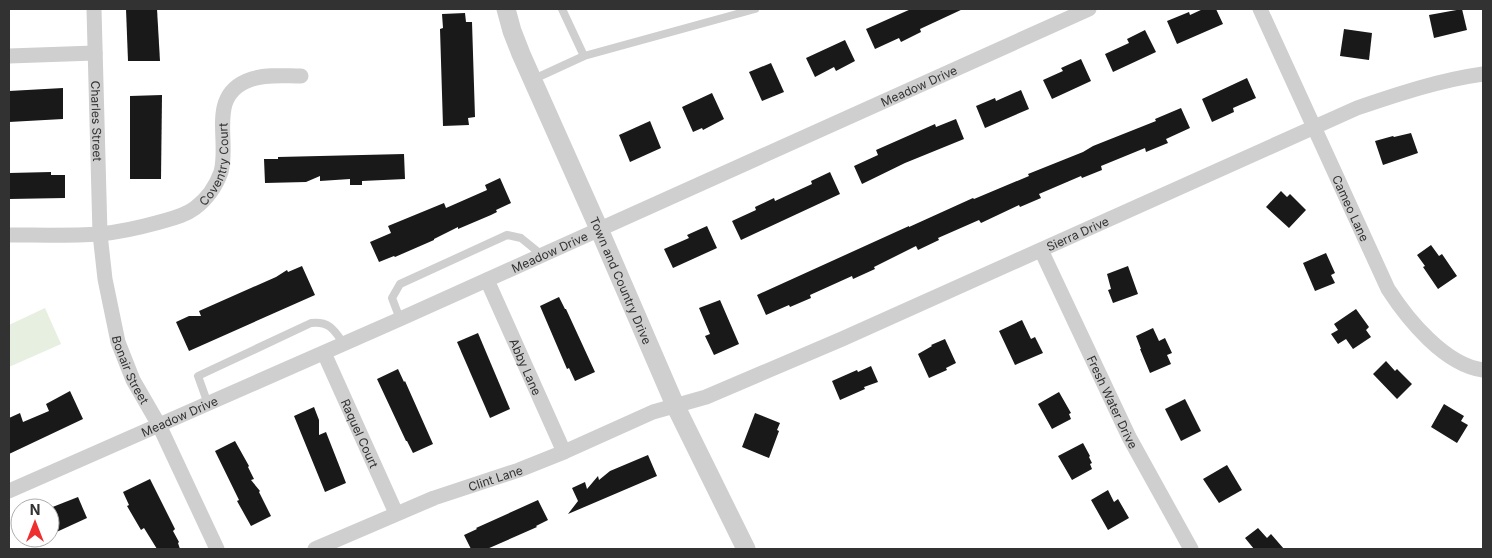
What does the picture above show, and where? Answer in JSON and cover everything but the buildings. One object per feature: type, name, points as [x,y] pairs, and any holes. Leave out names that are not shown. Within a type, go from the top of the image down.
[{"type":"street","name":"Charles Street","points":[[94,9],[100,234]]},
{"type":"street","name":"Town and Country Drive","points":[[506,9],[512,31],[532,80],[675,405],[746,549]]},
{"type":"street","name":"Meadow Drive","points":[[9,491],[324,353],[1089,9]]},
{"type":"street","name":"Cameo Lane","points":[[1260,9],[1388,289],[1400,309],[1448,357],[1459,364],[1483,370]]},
{"type":"street","points":[[9,56],[95,53]]},
{"type":"street","name":"Sierra Drive","points":[[675,405],[706,397],[833,343],[1357,108],[1400,93],[1483,74]]},
{"type":"street","name":"Coventry Court","points":[[9,235],[100,234],[132,229],[180,217],[194,209],[205,199],[215,186],[221,172],[223,156],[222,116],[225,104],[231,93],[240,84],[252,79],[301,76]]},
{"type":"street","name":"Bonair Street","points":[[100,234],[118,342],[133,380],[159,425],[217,549]]},
{"type":"street","name":"Fresh Water Drive","points":[[1041,250],[1129,437],[1191,549]]},
{"type":"street","name":"Abby Lane","points":[[487,280],[564,452]]},
{"type":"street","name":"Raquel Court","points":[[324,353],[396,513]]},
{"type":"street","name":"Clint Lane","points":[[315,549],[396,513],[434,498],[519,470],[653,412],[675,405]]},
{"type":"lane","points":[[562,9],[584,56]]},
{"type":"lane","points":[[532,80],[584,56],[755,9]]},
{"type":"lane","points":[[400,319],[392,298],[400,284],[507,236],[521,238],[542,255]]},
{"type":"lane","points":[[208,404],[198,376],[311,323],[321,322],[331,327],[344,344]]},
{"type":"green space","points":[[45,308],[61,344],[9,367],[9,325]]}]
